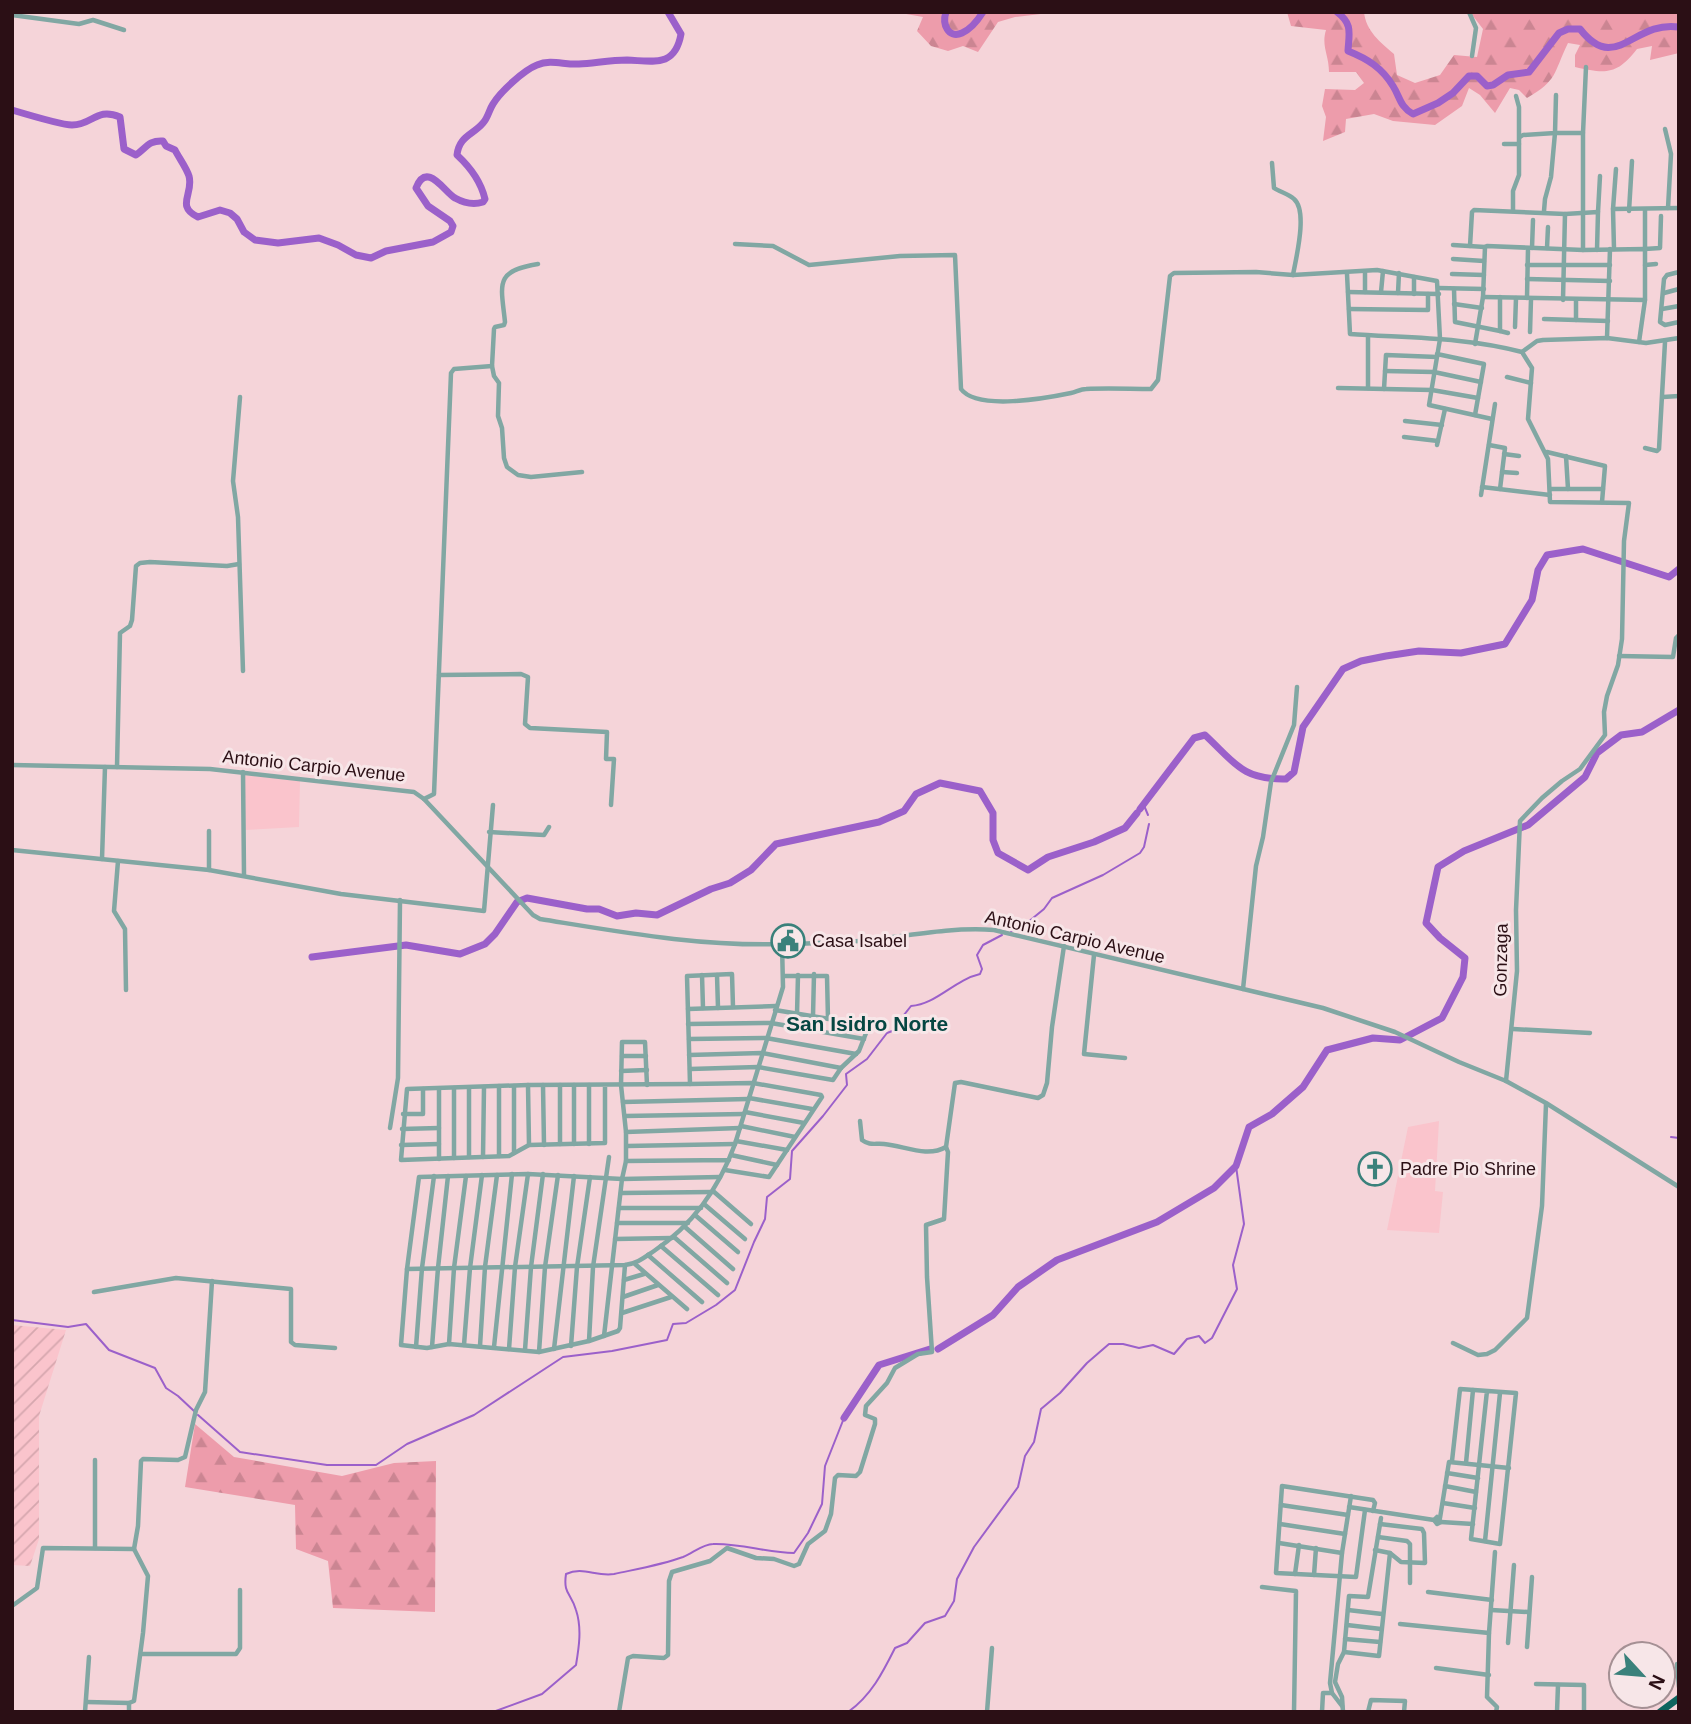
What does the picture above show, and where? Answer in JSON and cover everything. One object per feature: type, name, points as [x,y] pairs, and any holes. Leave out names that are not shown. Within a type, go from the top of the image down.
[{"type":"highway","points":[[1660,1712],[1679,1698]]},
{"type":"street","points":[[1469,12],[1476,28],[1472,56]]},
{"type":"street","points":[[12,15],[79,24],[93,20],[124,30]]},
{"type":"street","points":[[1583,250],[1581,213],[1586,67]]},
{"type":"street","points":[[1544,212],[1552,170],[1556,94]]},
{"type":"street","points":[[1513,211],[1513,191],[1520,175],[1519,107],[1516,96]]},
{"type":"street","points":[[1665,129],[1671,154],[1668,208]]},
{"type":"street","points":[[1504,144],[1519,141],[1523,135],[1583,133]]},
{"type":"street","points":[[1629,211],[1632,161]]},
{"type":"street","points":[[1272,163],[1274,188],[1293,198],[1300,206],[1300,238],[1293,275]]},
{"type":"street","points":[[1607,338],[1616,169]]},
{"type":"street","points":[[1597,250],[1600,176]]},
{"type":"street","points":[[1613,209],[1629,211],[1679,208]]},
{"type":"street","points":[[1470,246],[1473,210],[1565,214],[1598,212]]},
{"type":"street","points":[[1639,342],[1645,300],[1645,210]]},
{"type":"street","points":[[1563,299],[1565,214]]},
{"type":"street","points":[[1453,246],[1583,250],[1661,248],[1661,216]]},
{"type":"street","points":[[1530,332],[1527,265],[1533,220]]},
{"type":"street","points":[[1547,248],[1548,227]]},
{"type":"street","points":[[734,244],[773,246],[809,265],[900,256],[955,255],[961,389],[975,397],[1005,402],[1082,389],[1152,389],[1158,380],[1170,276],[1174,273],[1256,272],[1293,275],[1383,271],[1437,281],[1440,339],[1429,405],[1492,419]]},
{"type":"street","points":[[1475,344],[1484,289],[1485,247]]},
{"type":"street","points":[[1453,259],[1484,261]]},
{"type":"street","points":[[538,264],[517,267],[501,285],[505,322],[494,329],[492,366],[493,374],[499,383],[498,416],[502,428],[504,458],[507,467],[518,475],[531,478],[582,472]]},
{"type":"street","points":[[1645,265],[1656,264]]},
{"type":"street","points":[[1527,265],[1610,265]]},
{"type":"street","points":[[1381,292],[1383,271]]},
{"type":"street","points":[[1679,272],[1665,276],[1662,324],[1679,322]]},
{"type":"street","points":[[1365,273],[1365,292]]},
{"type":"street","points":[[1398,293],[1399,273]]},
{"type":"street","points":[[1347,274],[1350,334],[1440,339],[1522,352],[1532,368],[1528,419],[1546,452],[1550,502],[1629,503],[1623,558],[1622,639],[1619,656],[1673,657],[1676,638],[1679,635]]},
{"type":"street","points":[[1452,274],[1484,275]]},
{"type":"street","points":[[1414,276],[1414,294]]},
{"type":"street","points":[[1527,279],[1609,281]]},
{"type":"street","points":[[1348,292],[1428,294],[1454,289],[1484,289]]},
{"type":"street","points":[[1454,289],[1455,322],[1508,333]]},
{"type":"street","points":[[1664,292],[1679,289]]},
{"type":"street","points":[[1349,309],[1428,310],[1428,294]]},
{"type":"street","points":[[1483,297],[1645,300]]},
{"type":"street","points":[[1500,297],[1500,331]]},
{"type":"street","points":[[1515,327],[1516,298]]},
{"type":"street","points":[[1576,300],[1576,320]]},
{"type":"street","points":[[1454,304],[1482,308]]},
{"type":"street","points":[[1662,309],[1679,306]]},
{"type":"street","points":[[1544,319],[1608,321]]},
{"type":"street","points":[[1368,335],[1368,388]]},
{"type":"street","points":[[1522,352],[1537,341],[1543,340],[1607,338],[1665,342],[1679,338]]},
{"type":"street","points":[[1645,448],[1657,451],[1659,449],[1665,342]]},
{"type":"street","points":[[1384,389],[1385,355],[1437,356],[1484,364],[1475,415]]},
{"type":"street","points":[[424,799],[434,794],[451,373],[454,369],[492,366]]},
{"type":"street","points":[[1385,371],[1434,372],[1481,382]]},
{"type":"street","points":[[1507,377],[1531,383]]},
{"type":"street","points":[[1338,388],[1432,390],[1478,398]]},
{"type":"street","points":[[1663,397],[1679,396]]},
{"type":"street","points":[[240,397],[233,481],[237,517],[243,671]]},
{"type":"street","points":[[1481,495],[1495,404]]},
{"type":"street","points":[[1404,437],[1438,443],[1445,409]]},
{"type":"street","points":[[1405,421],[1441,425]]},
{"type":"street","points":[[1489,445],[1505,448],[1500,489]]},
{"type":"street","points":[[1546,452],[1605,466],[1602,502]]},
{"type":"street","points":[[1504,454],[1518,456]]},
{"type":"street","points":[[1566,456],[1568,489]]},
{"type":"street","points":[[1502,472],[1517,473]]},
{"type":"street","points":[[1482,487],[1550,492],[1603,489]]},
{"type":"street","points":[[117,767],[120,633],[130,626],[132,620],[136,566],[150,562],[227,566],[239,564]]},
{"type":"street","name":"Gonzaga","points":[[1506,1081],[1518,954],[1516,910],[1520,825],[1524,815],[1542,798],[1580,769],[1605,735],[1607,696],[1619,656]]},
{"type":"street","points":[[439,675],[522,674],[528,677],[525,724],[530,728],[607,732],[606,759],[614,759],[611,805]]},
{"type":"street","points":[[1243,989],[1256,866],[1263,837],[1270,782],[1294,724],[1297,687]]},
{"type":"street","name":"Antonio Carpio Avenue","points":[[12,765],[210,769],[414,792],[424,799],[540,919],[663,939],[782,944],[866,940],[970,928],[994,930],[1323,1008],[1395,1032],[1506,1081],[1546,1103],[1679,1187]]},
{"type":"street","points":[[102,859],[104,766]]},
{"type":"street","points":[[243,772],[244,875]]},
{"type":"street","points":[[12,850],[209,870],[341,894],[484,911],[493,805]]},
{"type":"street","points":[[489,832],[544,835],[549,827]]},
{"type":"street","points":[[209,831],[209,870]]},
{"type":"street","points":[[118,861],[114,911],[125,929],[126,990]]},
{"type":"street","points":[[390,1128],[398,1078],[400,900]]},
{"type":"street","points":[[407,1269],[635,1264],[673,1238],[713,1192],[736,1142],[783,987],[782,944]]},
{"type":"street","points":[[619,1712],[628,1658],[664,1658],[668,1655],[669,1581],[672,1572],[710,1561],[727,1548],[756,1558],[774,1559],[794,1566],[799,1564],[808,1544],[825,1531],[831,1514],[835,1478],[838,1475],[856,1476],[860,1472],[875,1424],[875,1419],[864,1415],[866,1406],[887,1383],[895,1368],[918,1354],[932,1352],[926,1225],[944,1219],[948,1152],[946,1147],[956,1083],[1038,1098],[1043,1095],[1047,1083],[1064,946]]},
{"type":"street","points":[[1094,955],[1084,1054],[1125,1058]]},
{"type":"street","points":[[813,1016],[814,974]]},
{"type":"street","points":[[784,976],[825,974],[828,978],[828,1019]]},
{"type":"street","points":[[702,975],[703,1008]]},
{"type":"street","points":[[717,975],[718,1008]]},
{"type":"street","points":[[690,1084],[687,976],[733,975],[733,1007]]},
{"type":"street","points":[[797,975],[797,1014]]},
{"type":"street","points":[[688,1009],[775,1008],[866,1025],[868,1028],[856,1054],[832,1081],[758,1067],[690,1069]]},
{"type":"street","points":[[688,1024],[771,1023],[864,1039]]},
{"type":"street","points":[[1513,1029],[1590,1033]]},
{"type":"street","points":[[689,1039],[766,1038],[856,1054]]},
{"type":"street","points":[[604,1336],[627,1146],[621,1085],[622,1042],[645,1042],[647,1085]]},
{"type":"street","points":[[689,1055],[762,1053],[841,1068]]},
{"type":"street","points":[[622,1056],[646,1056]]},
{"type":"street","points":[[621,1071],[647,1070]]},
{"type":"street","points":[[605,1085],[605,1143],[529,1145],[514,1153],[499,1156],[401,1160],[405,1090],[528,1085],[753,1083],[821,1095],[768,1178],[725,1170]]},
{"type":"street","points":[[528,1085],[529,1145]]},
{"type":"street","points":[[543,1085],[544,1145]]},
{"type":"street","points":[[560,1085],[560,1144]]},
{"type":"street","points":[[574,1085],[574,1144]]},
{"type":"street","points":[[589,1085],[589,1144]]},
{"type":"street","points":[[499,1086],[499,1156]]},
{"type":"street","points":[[514,1086],[514,1153]]},
{"type":"street","points":[[469,1087],[469,1157]]},
{"type":"street","points":[[483,1157],[484,1087]]},
{"type":"street","points":[[454,1088],[454,1158]]},
{"type":"street","points":[[403,1114],[423,1114],[423,1089]]},
{"type":"street","points":[[439,1089],[439,1159]]},
{"type":"street","points":[[623,1102],[749,1099],[812,1109]]},
{"type":"street","points":[[1453,1343],[1478,1355],[1488,1354],[1527,1318],[1542,1206],[1546,1103]]},
{"type":"street","points":[[625,1116],[744,1113],[804,1123]]},
{"type":"street","points":[[860,1121],[862,1140],[868,1145],[884,1144],[919,1151],[939,1151],[946,1147]]},
{"type":"street","points":[[626,1132],[740,1127],[795,1137]]},
{"type":"street","points":[[402,1129],[439,1128]]},
{"type":"street","points":[[627,1146],[736,1142],[787,1150]]},
{"type":"street","points":[[401,1145],[439,1144]]},
{"type":"street","points":[[589,1341],[593,1267],[609,1157]]},
{"type":"street","points":[[626,1161],[730,1158],[777,1165]]},
{"type":"street","points":[[625,1265],[620,1329],[604,1336],[539,1352],[449,1344],[416,1348],[401,1343],[418,1178],[512,1174],[622,1179],[721,1177]]},
{"type":"street","points":[[494,1348],[512,1174]]},
{"type":"street","points":[[509,1349],[515,1267],[528,1174]]},
{"type":"street","points":[[525,1350],[531,1267],[543,1174]]},
{"type":"street","points":[[464,1345],[470,1268],[482,1175]]},
{"type":"street","points":[[480,1346],[485,1268],[497,1175]]},
{"type":"street","points":[[539,1352],[545,1267],[558,1175]]},
{"type":"street","points":[[416,1348],[422,1268],[434,1176]]},
{"type":"street","points":[[432,1347],[449,1176]]},
{"type":"street","points":[[449,1344],[454,1268],[466,1176]]},
{"type":"street","points":[[554,1349],[574,1176]]},
{"type":"street","points":[[571,1346],[577,1267],[590,1177]]},
{"type":"street","points":[[621,1193],[713,1192],[751,1224]]},
{"type":"street","points":[[619,1208],[703,1206],[745,1239]]},
{"type":"street","points":[[695,1215],[738,1252]]},
{"type":"street","points":[[617,1223],[687,1225],[733,1269]]},
{"type":"street","points":[[615,1239],[673,1238],[727,1283]]},
{"type":"street","points":[[661,1246],[718,1295]]},
{"type":"street","points":[[648,1255],[702,1302]]},
{"type":"street","points":[[635,1264],[687,1309]]},
{"type":"street","points":[[624,1280],[645,1273]]},
{"type":"street","points":[[94,1292],[176,1278],[291,1289],[292,1342],[295,1345],[335,1348]]},
{"type":"street","points":[[87,1702],[134,1701],[148,1576],[134,1549],[138,1526],[141,1461],[178,1460],[185,1457],[196,1410],[205,1392],[212,1281]]},
{"type":"street","points":[[623,1297],[659,1285]]},
{"type":"street","points":[[621,1313],[672,1297]]},
{"type":"street","points":[[1438,1520],[1449,1462],[1452,1461],[1460,1389],[1516,1393],[1500,1544],[1471,1539],[1487,1391]]},
{"type":"street","points":[[1466,1463],[1473,1390]]},
{"type":"street","points":[[1485,1541],[1500,1392]]},
{"type":"street","points":[[95,1460],[95,1548]]},
{"type":"street","points":[[1452,1461],[1509,1468]]},
{"type":"street","points":[[1447,1473],[1478,1478]]},
{"type":"street","points":[[1365,1510],[1356,1577],[1276,1573],[1282,1486],[1373,1500],[1373,1511]]},
{"type":"street","points":[[1445,1486],[1476,1492]]},
{"type":"street","points":[[1343,1710],[1332,1693],[1330,1683],[1339,1576],[1351,1496]]},
{"type":"street","points":[[1443,1503],[1475,1508]]},
{"type":"street","points":[[1281,1505],[1348,1515]]},
{"type":"street","points":[[1349,1507],[1473,1524]]},
{"type":"street","points":[[1343,1710],[1342,1696],[1335,1682],[1338,1664],[1344,1652],[1349,1596],[1368,1597],[1380,1521],[1422,1529],[1424,1532],[1425,1563],[1401,1562],[1390,1553],[1376,1550]]},
{"type":"street","points":[[1280,1524],[1345,1534]]},
{"type":"street","points":[[1378,1538],[1407,1541],[1410,1544],[1410,1583]]},
{"type":"street","points":[[1279,1542],[1342,1553]]},
{"type":"street","points":[[1294,1574],[1299,1545]]},
{"type":"street","points":[[12,1606],[37,1588],[43,1548],[134,1549]]},
{"type":"street","points":[[1314,1575],[1316,1548]]},
{"type":"street","points":[[1494,1552],[1487,1697],[1497,1707],[1496,1712]]},
{"type":"street","points":[[1344,1652],[1379,1656],[1390,1553]]},
{"type":"street","points":[[1508,1643],[1514,1565]]},
{"type":"street","points":[[1527,1647],[1532,1577]]},
{"type":"street","points":[[1262,1587],[1296,1591],[1294,1712]]},
{"type":"street","points":[[141,1654],[236,1654],[240,1648],[240,1590]]},
{"type":"street","points":[[1428,1592],[1492,1600]]},
{"type":"street","points":[[1348,1610],[1382,1615]]},
{"type":"street","points":[[1491,1610],[1528,1612]]},
{"type":"street","points":[[1400,1624],[1489,1633]]},
{"type":"street","points":[[1347,1625],[1381,1629]]},
{"type":"street","points":[[1345,1639],[1380,1642]]},
{"type":"street","points":[[988,1712],[992,1648]]},
{"type":"street","points":[[85,1712],[89,1657]]},
{"type":"street","points":[[1677,1664],[1679,1687]]},
{"type":"street","points":[[1436,1668],[1489,1675]]},
{"type":"street","points":[[1536,1684],[1584,1685],[1584,1712]]},
{"type":"street","points":[[1557,1712],[1558,1685]]},
{"type":"street","points":[[1322,1712],[1323,1693],[1332,1693]]},
{"type":"street","points":[[1368,1712],[1371,1700],[1405,1701],[1404,1712]]},
{"type":"street","points":[[129,1703],[129,1712]]},
{"type":"shaded area","points":[[245,775],[300,781],[299,827],[245,830]]},
{"type":"shaded area","points":[[1439,1121],[1435,1191],[1443,1192],[1439,1233],[1387,1230],[1408,1127]]},
{"type":"shaded area","points":[[12,1325],[66,1330],[39,1416],[39,1539],[30,1566],[12,1565]]},
{"type":"green space","points":[[895,12],[1057,12],[998,22],[978,52],[963,46],[948,51],[931,46],[917,31],[923,17]]},
{"type":"green space","points":[[1287,12],[1364,12],[1371,30],[1394,54],[1397,75],[1415,83],[1440,75],[1454,55],[1477,57],[1483,29],[1470,12],[1679,12],[1679,53],[1650,60],[1652,46],[1637,49],[1617,68],[1595,71],[1575,67],[1575,55],[1580,45],[1568,43],[1550,81],[1527,98],[1519,90],[1510,88],[1495,113],[1480,95],[1469,88],[1462,106],[1435,125],[1393,121],[1374,114],[1346,119],[1345,132],[1323,141],[1326,117],[1322,106],[1325,89],[1355,90],[1364,83],[1356,72],[1329,72],[1324,41],[1326,30],[1291,26]]},
{"type":"green space","points":[[195,1424],[234,1457],[342,1476],[394,1463],[436,1461],[435,1612],[333,1608],[328,1561],[296,1549],[295,1505],[185,1487]]},
{"type":"waterway","points":[[12,110],[72,125],[105,114],[120,117],[124,149],[136,155],[151,143],[163,141],[166,146],[175,150],[189,176],[186,204],[191,213],[198,217],[220,210],[230,213],[244,232],[255,240],[278,243],[319,238],[356,255],[371,258],[386,251],[433,242],[451,232],[453,226],[450,221],[428,206],[416,188],[425,177],[436,181],[458,200],[483,202],[485,199],[481,187],[471,170],[457,155],[458,149],[463,140],[485,121],[493,104],[519,76],[547,62],[573,64],[662,60],[674,53],[681,34],[668,12]]},
{"type":"waterway","points":[[946,12],[947,29],[953,34],[971,27],[983,12]]},
{"type":"waterway","points":[[1337,12],[1348,25],[1348,51],[1379,69],[1389,80],[1403,105],[1413,114],[1453,93],[1469,76],[1477,76],[1487,86],[1508,75],[1529,72],[1559,33],[1568,29],[1580,29],[1593,42],[1604,47],[1615,47],[1649,31],[1663,27],[1679,27]]},
{"type":"waterway","points":[[1140,809],[1194,738],[1205,735],[1249,773],[1271,779],[1286,779],[1294,772],[1303,727],[1343,669],[1361,661],[1386,656],[1419,651],[1461,653],[1505,644],[1532,600],[1538,570],[1547,555],[1583,549],[1669,577],[1679,569]]},
{"type":"waterway","points":[[938,1349],[993,1315],[1018,1287],[1057,1260],[1157,1222],[1214,1188],[1236,1166],[1249,1127],[1272,1114],[1303,1087],[1327,1050],[1373,1038],[1400,1040],[1442,1018],[1463,977],[1465,958],[1426,923],[1438,867],[1464,851],[1528,825],[1585,777],[1597,753],[1621,735],[1642,732],[1679,710]]},
{"type":"waterway","points":[[312,957],[406,945],[460,954],[485,944],[517,902],[527,898],[599,909],[617,916],[636,913],[657,915],[711,889],[730,883],[751,870],[776,844],[879,822],[904,811],[916,794],[940,783],[980,791],[993,813],[993,840],[998,853],[1028,870],[1048,857],[1094,842],[1125,828],[1137,813]]},
{"type":"waterway","points":[[1143,803],[1148,815]]},
{"type":"waterway","points":[[1011,931],[1022,927],[1044,909],[1052,898],[1103,875],[1140,853],[1149,824]]},
{"type":"waterway","points":[[198,1415],[240,1452],[327,1465],[376,1465],[407,1444],[474,1415],[563,1357],[667,1340],[673,1324],[686,1323],[735,1290],[765,1219],[767,1197],[790,1179],[792,1151],[847,1085],[846,1074],[867,1059],[887,1033],[900,1028],[900,1020],[911,1006],[929,1001],[962,981],[980,974],[982,969],[977,955],[983,945],[1002,935]]},
{"type":"waterway","points":[[1671,1137],[1679,1138]]},
{"type":"waterway","points":[[848,1712],[870,1691],[895,1648],[907,1643],[925,1623],[945,1616],[954,1601],[957,1579],[974,1547],[1018,1487],[1025,1456],[1034,1442],[1041,1409],[1109,1344],[1139,1348],[1153,1345],[1174,1354],[1187,1339],[1199,1336],[1205,1343],[1212,1338],[1237,1289],[1233,1265],[1244,1224],[1236,1166]]},
{"type":"waterway","points":[[12,1320],[68,1327],[86,1324],[109,1350],[155,1368],[166,1388],[194,1411]]},
{"type":"waterway","points":[[844,1418],[879,1365],[930,1349]]},
{"type":"waterway","points":[[493,1712],[542,1694],[576,1665],[579,1624],[567,1590],[566,1574],[578,1571],[614,1574],[649,1567],[675,1560],[713,1544],[794,1553],[808,1533],[822,1504],[825,1466],[844,1418]]},
{"type":"place","name":"Casa Isabel","points":[[788,941]]},
{"type":"place","name":"Padre Pio Shrine","points":[[1375,1169]]},
{"type":"district","name":"San Isidro Norte","points":[[867,1023]]}]
